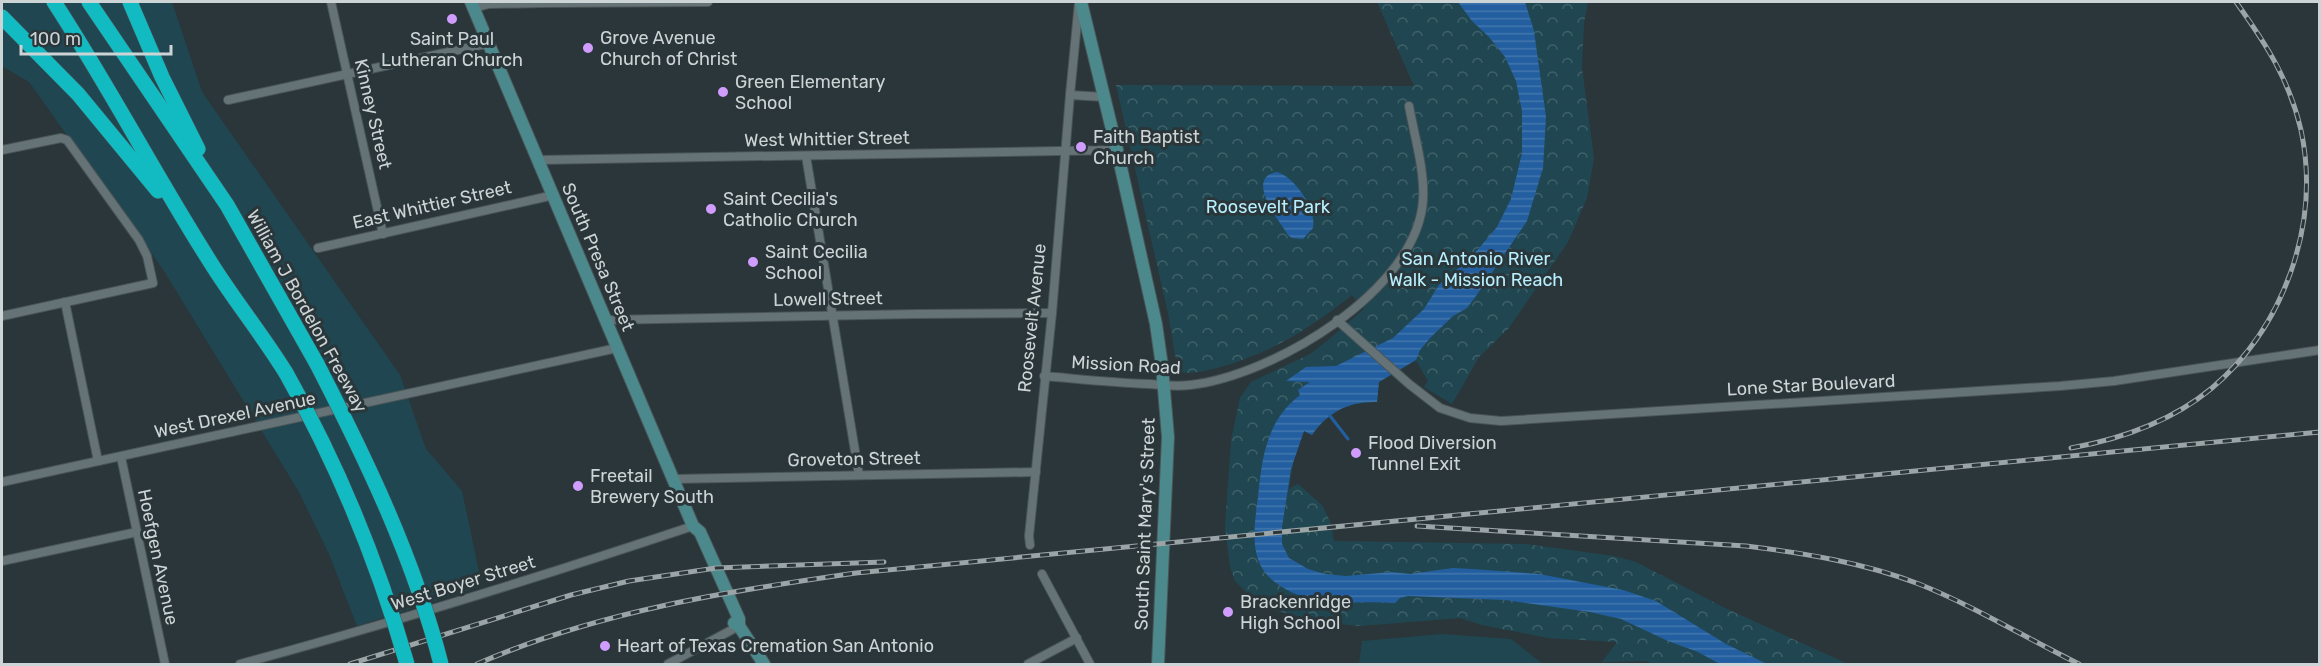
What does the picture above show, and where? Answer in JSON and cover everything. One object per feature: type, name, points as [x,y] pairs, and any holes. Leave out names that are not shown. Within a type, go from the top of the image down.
[{"type":"highway","points":[[54,2],[92,60],[209,261]]},
{"type":"highway","name":"William J Bordelon Freeway","points":[[89,2],[227,205],[317,364],[384,500],[408,560],[441,664]]},
{"type":"highway","points":[[130,2],[162,77],[227,205]]},
{"type":"highway","points":[[2,17],[78,94],[145,172],[264,338],[319,434],[342,483],[379,579],[407,664]]},
{"type":"main road","name":"Roosevelt Avenue","points":[[1080,2],[1117,150],[1156,324],[1165,385]]},
{"type":"main road","name":"South Presa Street","points":[[473,5],[554,195],[604,320],[693,526],[693,536],[721,602],[764,664]]},
{"type":"main road","name":"South Saint Mary's Street","points":[[1158,664],[1168,446],[1165,385]]},
{"type":"street","name":"Kinney Street","points":[[331,2],[383,234]]},
{"type":"street","points":[[473,5],[708,2]]},
{"type":"street","name":"Roosevelt Avenue","points":[[1030,545],[1080,2]]},
{"type":"street","points":[[228,100],[490,43]]},
{"type":"street","points":[[1070,95],[1104,97]]},
{"type":"street","name":"Mission Road","points":[[1044,376],[1191,385],[1257,368],[1313,339],[1377,287],[1398,263],[1413,238],[1421,216],[1422,184],[1409,106]]},
{"type":"street","points":[[2,150],[61,138],[68,140],[139,240],[147,256],[153,284],[2,316]]},
{"type":"street","name":"West Whittier Street","points":[[538,160],[1117,150]]},
{"type":"street","points":[[806,156],[860,475]]},
{"type":"street","name":"East Whittier Street","points":[[318,248],[554,195]]},
{"type":"street","points":[[65,303],[98,461]]},
{"type":"street","name":"Lowell Street","points":[[604,320],[1052,313]]},
{"type":"street","name":"Lone Star Boulevard","points":[[1337,320],[1409,384],[1440,408],[1470,418],[1501,421],[2060,386],[2114,381],[2319,350]]},
{"type":"street","name":"West Drexel Avenue","points":[[2,482],[617,348]]},
{"type":"street","name":"Hoefgen Avenue","points":[[121,457],[165,664]]},
{"type":"street","name":"Groveton Street","points":[[673,479],[1036,472]]},
{"type":"street","name":"West Boyer Street","points":[[240,664],[356,633],[508,587],[693,526]]},
{"type":"street","points":[[2,561],[137,532]]},
{"type":"street","points":[[1042,574],[1090,664]]},
{"type":"street","points":[[668,664],[739,626]]},
{"type":"street","points":[[1028,664],[1077,638]]},
{"type":"green space","points":[[2,2],[172,2],[202,92],[400,375],[426,449],[462,491],[482,586],[357,626],[329,554],[299,492],[164,271],[29,82],[2,66]]},
{"type":"green space","points":[[1377,2],[1588,2],[1584,23],[1582,68],[1594,158],[1587,198],[1568,242],[1508,329],[1479,357],[1452,404],[1424,387],[1428,381],[1416,360],[1379,382],[1377,402],[1348,406],[1332,414],[1312,435],[1304,431],[1294,457],[1289,489],[1298,484],[1322,505],[1330,521],[1334,541],[1526,544],[1614,556],[1636,562],[1725,608],[1848,664],[1602,662],[1617,642],[1548,638],[1482,625],[1460,618],[1360,626],[1319,622],[1270,609],[1256,602],[1235,581],[1230,567],[1225,527],[1231,440],[1240,398],[1251,382],[1310,354],[1364,309],[1352,295],[1305,329],[1254,356],[1208,370],[1180,372],[1116,85],[1414,86]]},
{"type":"green space","points":[[1442,634],[1511,639],[1543,664],[1359,664],[1362,641]]},
{"type":"water","points":[[1458,2],[1525,2],[1534,31],[1546,117],[1543,168],[1527,221],[1467,308],[1453,316],[1431,337],[1420,350],[1416,360],[1379,382],[1377,402],[1348,406],[1332,414],[1312,435],[1304,431],[1291,469],[1282,527],[1282,544],[1289,558],[1308,569],[1325,574],[1346,576],[1392,572],[1410,574],[1453,568],[1472,569],[1539,574],[1623,590],[1656,601],[1726,644],[1767,664],[1720,664],[1698,652],[1621,619],[1590,612],[1505,600],[1408,596],[1400,598],[1395,603],[1321,601],[1293,593],[1279,585],[1269,577],[1257,557],[1254,534],[1264,454],[1280,416],[1300,395],[1298,390],[1310,382],[1286,381],[1306,367],[1336,366],[1393,338],[1424,309],[1439,285],[1474,254],[1497,227],[1511,199],[1522,153],[1522,111],[1516,81],[1505,57]]},
{"type":"water","points":[[1277,172],[1291,180],[1303,195],[1312,212],[1313,228],[1303,239],[1292,238],[1288,235],[1267,200],[1264,182],[1268,176]]},
{"type":"waterway","points":[[1327,412],[1348,439]]},
{"type":"railway","points":[[2071,448],[2127,434],[2145,427],[2180,410],[2212,388],[2237,363],[2259,335],[2277,304],[2291,271],[2301,237],[2306,201],[2306,166],[2301,130],[2283,78],[2236,2]]},
{"type":"railway","points":[[477,664],[568,630],[615,617],[711,596],[856,573],[2320,432]]},
{"type":"railway","points":[[1417,526],[1746,546],[1834,560],[1877,570],[1919,584],[1980,612],[2079,664]]},
{"type":"railway","points":[[350,664],[571,595],[629,581],[716,568],[884,562]]},
{"type":"place","name":"Saint Paul Lutheran Church","points":[[452,19]]},
{"type":"place","name":"Grove Avenue Church of Christ","points":[[588,48]]},
{"type":"place","name":"Green Elementary School","points":[[723,92]]},
{"type":"place","name":"Faith Baptist Church","points":[[1081,147]]},
{"type":"place","name":"Saint Cecilia's Catholic Church","points":[[711,209]]},
{"type":"place","name":"Saint Cecilia School","points":[[753,262]]},
{"type":"place","name":"Flood Diversion Tunnel Exit","points":[[1356,453]]},
{"type":"place","name":"Freetail Brewery South","points":[[578,486]]},
{"type":"place","name":"Brackenridge High School","points":[[1228,612]]},
{"type":"place","name":"Heart of Texas Cremation San Antonio","points":[[605,646]]},
{"type":"park label","name":"Roosevelt Park","points":[[1268,207]]},
{"type":"park label","name":"San Antonio River Walk - Mission Reach","points":[[1476,269]]}]
